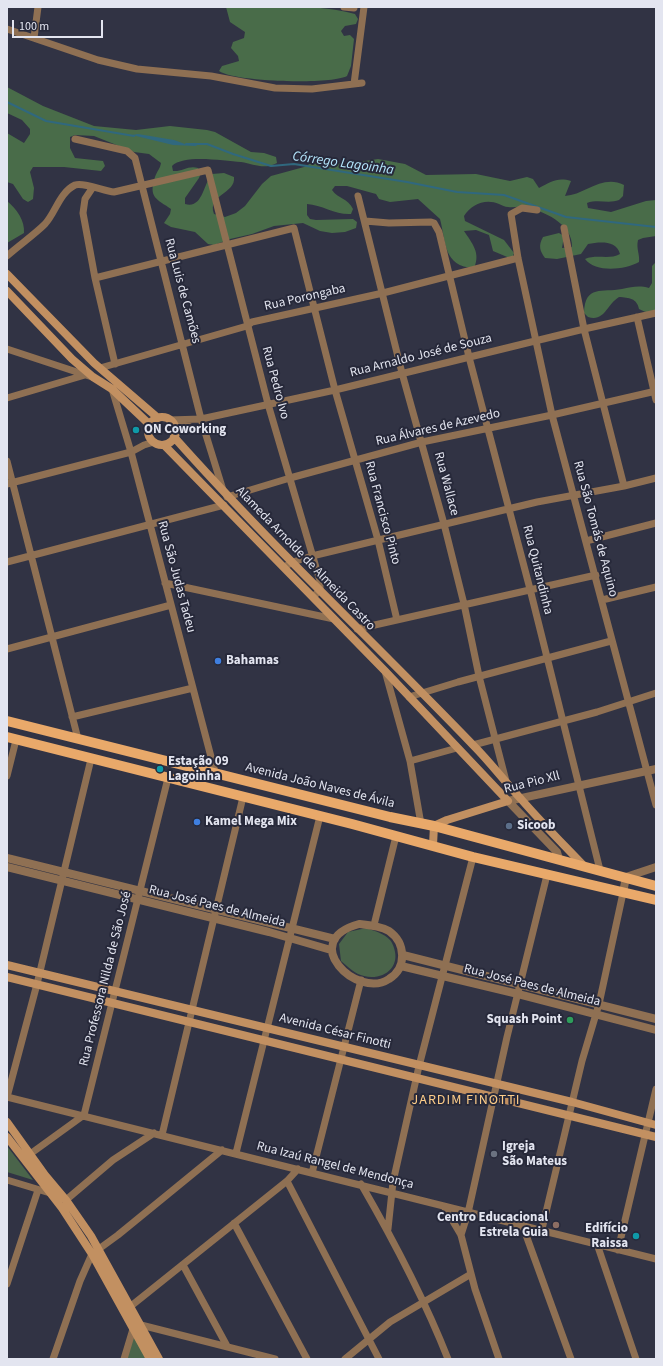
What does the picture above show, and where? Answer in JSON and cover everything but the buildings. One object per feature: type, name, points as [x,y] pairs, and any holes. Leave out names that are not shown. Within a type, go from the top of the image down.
[{"type":"main road","points":[[7,274],[100,368],[158,418],[169,420],[175,429],[172,441],[164,445],[151,439],[150,425],[112,389],[89,376],[7,291]]},
{"type":"main road","points":[[150,425],[158,418]]},
{"type":"main road","name":"Alameda Arnolde de Almeida Castro","points":[[174,437],[225,495],[473,745],[583,865]]},
{"type":"main road","name":"Alameda Arnolde de Almeida Castro","points":[[164,445],[385,671],[508,801]]},
{"type":"main road","name":"Avenida João Naves de Ávila","points":[[7,721],[434,826],[583,865],[656,886]]},
{"type":"main road","points":[[12,739],[433,844],[473,857],[656,900]]},
{"type":"main road","name":"Rua Pio Xll","points":[[434,826],[447,820],[508,801]]},
{"type":"main road","points":[[433,844],[434,826]]},
{"type":"main road","name":"Avenida César Finotti","points":[[7,965],[572,1102],[656,1126]]},
{"type":"main road","name":"Avenida César Finotti","points":[[7,977],[112,1004],[264,1039],[656,1136]]},
{"type":"main road","points":[[7,1122],[50,1193],[96,1251],[133,1329],[150,1359]]},
{"type":"main road","points":[[7,1137],[27,1156],[66,1200],[131,1306],[159,1359]]},
{"type":"street","points":[[34,38],[38,7]]},
{"type":"street","points":[[344,7],[354,8]]},
{"type":"street","points":[[7,29],[98,60],[137,69],[211,76],[275,88],[312,89],[358,83],[364,7]]},
{"type":"street","name":"Rua Luis de Camões","points":[[74,138],[127,151],[135,158],[184,346],[201,419],[225,495]]},
{"type":"street","name":"Rua Pedro Ivo","points":[[141,185],[208,170],[210,173],[247,326],[268,404],[320,581],[320,590]]},
{"type":"street","points":[[7,256],[46,223],[60,198],[75,185],[82,184],[93,188],[114,192],[141,185]]},
{"type":"street","points":[[93,188],[85,199],[83,213],[95,278],[114,364]]},
{"type":"street","name":"Rua Wallace","points":[[358,196],[402,373],[444,524],[464,604],[479,676],[506,781]]},
{"type":"street","name":"Rua São Tomás de Aquino","points":[[537,210],[522,208],[511,214],[518,258],[552,415],[596,575],[611,641],[629,702],[656,805]]},
{"type":"street","name":"Rua Quitandinha","points":[[365,221],[388,223],[434,223],[439,232],[469,356],[489,428],[600,870]]},
{"type":"street","name":"Rua Francisco Pinto","points":[[228,245],[294,228],[335,390],[378,540],[397,620]]},
{"type":"street","points":[[564,228],[584,329],[624,486]]},
{"type":"street","points":[[95,278],[228,245]]},
{"type":"street","name":"Rua Porongaba","points":[[100,368],[184,346],[247,326],[252,322],[450,276],[518,258]]},
{"type":"street","name":"Rua Arnaldo José de Souza","points":[[169,420],[201,419],[335,390],[469,356],[656,313]]},
{"type":"street","points":[[637,317],[656,400]]},
{"type":"street","points":[[7,349],[89,376]]},
{"type":"street","points":[[7,398],[89,376]]},
{"type":"street","name":"Rua São Judas Tadeu","points":[[112,389],[132,452],[149,525],[215,772]]},
{"type":"street","name":"Rua Álvares de Azevedo","points":[[225,495],[422,442],[552,415],[655,391]]},
{"type":"street","name":"Rua Arnaldo José de Souza","points":[[175,429],[190,420]]},
{"type":"street","points":[[10,483],[132,452],[151,439]]},
{"type":"street","points":[[7,461],[10,483],[32,556],[78,739]]},
{"type":"street","points":[[284,567],[293,562],[312,556],[509,508],[573,494],[624,486],[656,478]]},
{"type":"street","points":[[7,562],[224,506]]},
{"type":"street","points":[[586,541],[656,523]]},
{"type":"street","points":[[357,629],[596,575]]},
{"type":"street","points":[[165,584],[334,619]]},
{"type":"street","points":[[602,600],[656,588]]},
{"type":"street","points":[[313,597],[320,590]]},
{"type":"street","points":[[7,649],[171,605]]},
{"type":"street","points":[[409,697],[479,676],[611,641]]},
{"type":"street","points":[[385,671],[410,761],[421,824]]},
{"type":"street","points":[[72,717],[193,688]]},
{"type":"street","points":[[473,745],[563,721],[656,693]]},
{"type":"street","points":[[7,776],[12,739]]},
{"type":"street","points":[[410,761],[457,748]]},
{"type":"street","points":[[7,1097],[65,872],[91,759]]},
{"type":"street","name":"Rua Pio Xll","points":[[508,801],[579,784],[656,769]]},
{"type":"street","name":"Rua Professora Nilda de São José","points":[[84,1115],[168,778]]},
{"type":"street","points":[[162,1135],[243,797]]},
{"type":"street","name":"Alameda Arnolde de Almeida Castro","points":[[508,801],[557,852],[559,859]]},
{"type":"street","points":[[236,1153],[320,816]]},
{"type":"street","points":[[374,926],[396,836]]},
{"type":"street","points":[[388,1229],[393,1182],[417,1077],[473,857]]},
{"type":"street","name":"Rua José Paes de Almeida","points":[[7,858],[335,939]]},
{"type":"street","name":"Rua José Paes de Almeida","points":[[7,867],[290,938],[331,950]]},
{"type":"street","points":[[542,1229],[569,1114],[598,1004],[626,877],[656,867]]},
{"type":"street","points":[[460,1235],[468,1213],[494,1096],[547,875]]},
{"type":"street","points":[[359,924],[374,926],[394,935],[403,955],[398,972],[386,982],[377,983],[361,980],[339,968],[331,950],[335,939],[341,932],[350,926],[359,924]]},
{"type":"street","name":"Rua José Paes de Almeida","points":[[403,955],[656,1019]]},
{"type":"street","name":"Rua José Paes de Almeida","points":[[401,966],[518,994],[656,1030]]},
{"type":"street","points":[[312,1173],[361,980]]},
{"type":"street","points":[[618,1250],[656,1089]]},
{"type":"street","name":"Rua Izaú Rangel de Mendonça","points":[[7,1097],[361,1184],[445,1208],[522,1224],[656,1259]]},
{"type":"street","points":[[27,1156],[84,1115]]},
{"type":"street","points":[[66,1200],[113,1160],[154,1133]]},
{"type":"street","points":[[53,1359],[80,1281],[96,1251],[190,1178],[222,1150]]},
{"type":"street","points":[[131,1306],[287,1181],[298,1169]]},
{"type":"street","points":[[7,1180],[50,1193]]},
{"type":"street","points":[[287,1181],[370,1338],[379,1359]]},
{"type":"street","points":[[361,1184],[388,1229],[424,1302],[448,1359]]},
{"type":"street","points":[[7,1284],[38,1190]]},
{"type":"street","points":[[445,1208],[460,1235],[471,1274],[499,1359]]},
{"type":"street","points":[[234,1223],[307,1359]]},
{"type":"street","points":[[522,1224],[571,1359]]},
{"type":"street","points":[[597,1244],[636,1359]]},
{"type":"street","points":[[183,1265],[227,1346]]},
{"type":"street","points":[[345,1359],[390,1322],[471,1274]]},
{"type":"street","points":[[124,1359],[133,1329],[141,1325],[275,1359]]},
{"type":"green space","points":[[226,7],[307,7],[323,8],[355,14],[358,19],[356,24],[345,26],[341,31],[344,36],[350,35],[354,39],[351,66],[347,76],[322,81],[283,81],[243,78],[228,75],[219,71],[222,66],[239,61],[238,56],[231,48],[233,42],[244,38],[245,32],[230,22]]},
{"type":"green space","points":[[7,87],[43,106],[94,126],[136,130],[170,126],[207,130],[215,132],[251,152],[264,153],[276,157],[277,163],[268,166],[259,166],[241,162],[195,159],[178,162],[172,166],[173,171],[194,167],[198,168],[201,173],[185,198],[185,204],[191,205],[196,203],[202,195],[212,174],[224,173],[234,177],[231,187],[214,202],[214,214],[225,217],[236,213],[245,206],[262,184],[271,176],[304,167],[315,161],[346,164],[378,159],[405,164],[426,175],[476,174],[510,181],[527,177],[533,179],[539,188],[558,180],[571,181],[565,196],[572,195],[601,183],[616,182],[624,185],[623,196],[619,200],[611,202],[595,201],[587,203],[588,208],[611,212],[646,201],[656,200],[656,236],[638,240],[637,246],[639,262],[626,267],[610,269],[603,268],[590,263],[585,259],[594,257],[612,257],[620,254],[615,246],[607,243],[588,244],[581,254],[557,259],[545,258],[540,248],[540,243],[543,237],[559,233],[564,236],[562,248],[572,247],[568,231],[562,225],[548,215],[539,211],[521,207],[507,207],[494,202],[484,202],[475,205],[467,212],[464,216],[465,221],[504,240],[514,253],[512,259],[493,251],[489,235],[476,230],[464,231],[475,248],[477,258],[474,268],[464,267],[456,263],[451,258],[445,244],[440,219],[418,199],[390,202],[379,199],[376,194],[347,186],[335,186],[332,190],[351,205],[353,209],[351,214],[340,213],[307,204],[307,215],[310,219],[316,220],[353,219],[357,222],[356,228],[345,232],[332,233],[320,231],[303,223],[274,226],[214,245],[208,244],[195,232],[171,227],[164,223],[170,214],[171,209],[158,200],[153,194],[153,184],[161,163],[149,154],[134,152],[94,136],[75,135],[70,137],[70,148],[75,158],[103,161],[105,166],[101,171],[64,167],[33,167],[30,172],[34,188],[33,199],[28,202],[23,199],[13,184],[7,182],[7,133],[24,143],[30,134],[30,129],[22,120],[7,113]]},
{"type":"green space","points":[[7,201],[20,216],[24,233],[7,243]]},
{"type":"green space","points":[[656,262],[656,311],[643,311],[639,309],[638,305],[629,298],[619,297],[602,315],[598,317],[588,317],[584,313],[585,304],[588,298],[591,294],[596,292],[636,287],[649,288],[652,283],[652,266]]},
{"type":"green space","points":[[366,928],[379,932],[385,936],[391,941],[394,948],[395,962],[388,971],[377,977],[358,974],[341,961],[339,944],[348,932]]},
{"type":"green space","points":[[7,1146],[33,1180],[7,1172]]},
{"type":"green space","points":[[132,1330],[148,1359],[124,1359]]},
{"type":"water","points":[[138,134],[174,140],[185,144],[198,144],[196,146],[173,145],[132,135]]},
{"type":"waterway","name":"Córrego Lagoinha","points":[[7,102],[46,121],[134,136]]},
{"type":"waterway","name":"Córrego Lagoinha","points":[[186,144],[207,144],[271,166],[294,164],[407,182],[457,192],[504,195],[566,217],[656,227]]},
{"type":"place","name":"ON Coworking","points":[[136,430]]},
{"type":"place","name":"Bahamas","points":[[218,661]]},
{"type":"place","name":"Estação 09 Lagoinha","points":[[160,769]]},
{"type":"place","name":"Kamel Mega Mix","points":[[197,822]]},
{"type":"place","name":"Sicoob","points":[[509,826]]},
{"type":"place","name":"Squash Point","points":[[570,1020]]},
{"type":"place","name":"Igreja São Mateus","points":[[494,1154]]},
{"type":"place","name":"Centro Educacional Estrela Guia","points":[[556,1225]]},
{"type":"place","name":"Edifício Raissa","points":[[636,1236]]},
{"type":"district","name":"JARDIM FINOTTI","points":[[466,1101]]}]
